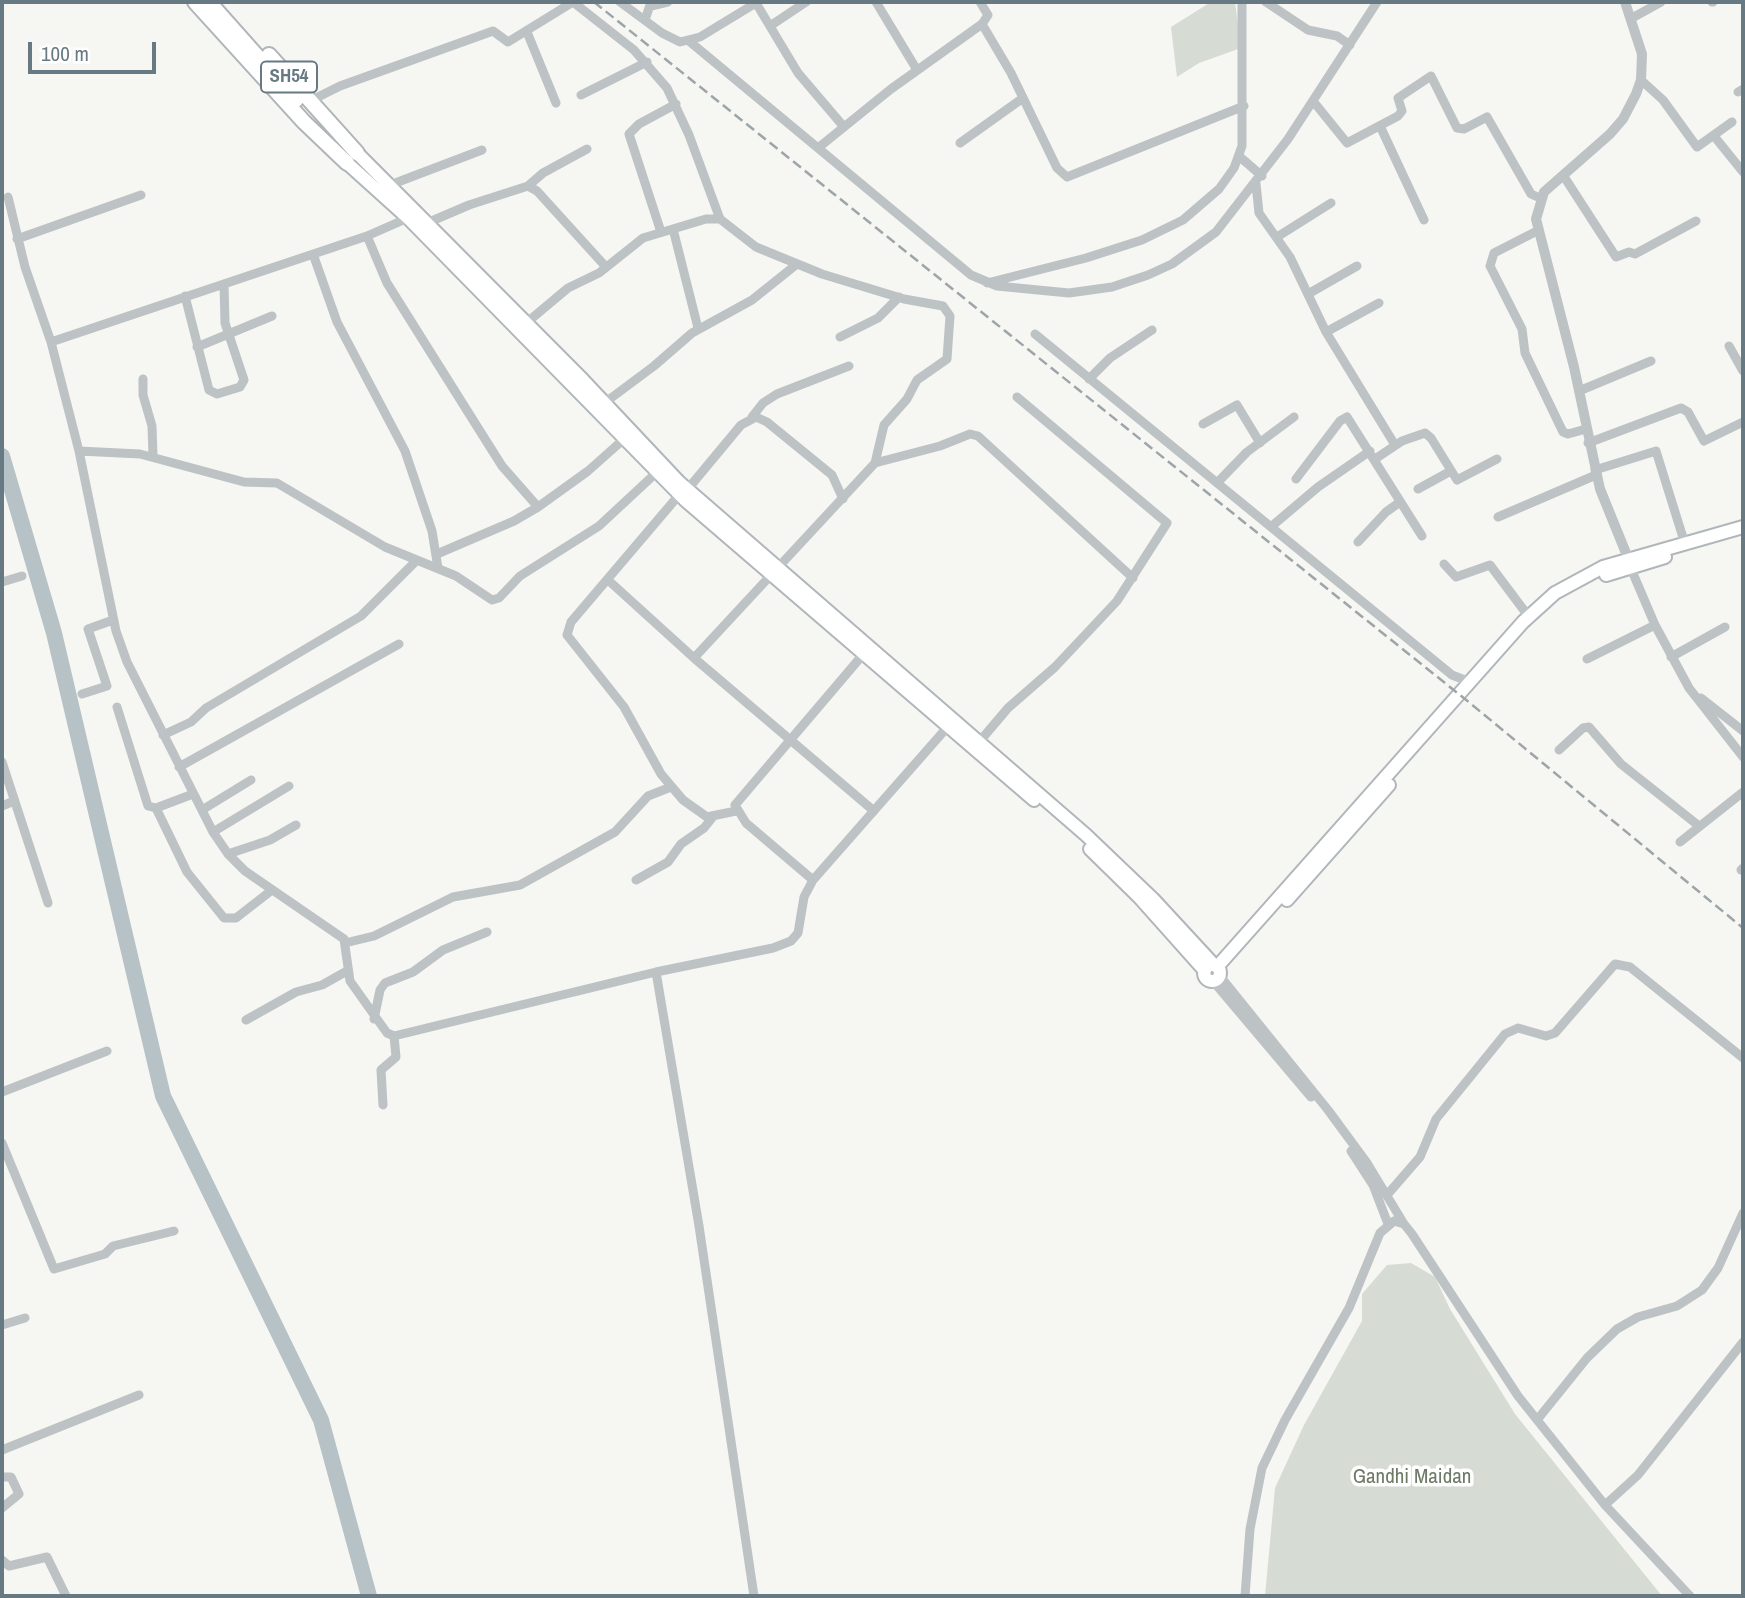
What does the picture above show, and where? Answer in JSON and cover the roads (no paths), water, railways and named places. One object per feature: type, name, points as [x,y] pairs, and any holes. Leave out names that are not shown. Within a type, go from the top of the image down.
[{"type":"main road","name":"SH54","points":[[195,2],[304,122],[352,158]]},
{"type":"main road","points":[[209,2],[329,136],[656,473],[683,492],[951,723],[1098,857],[1215,972]]},
{"type":"main road","name":"SH54","points":[[221,2],[310,101],[352,158]]},
{"type":"main road","points":[[352,158],[390,186],[583,380],[683,492]]},
{"type":"main road","points":[[1215,972],[1529,617],[1567,585],[1743,527]]},
{"type":"main road","points":[[1215,972],[1532,624],[1567,593],[1628,563],[1743,535]]},
{"type":"main road","points":[[951,723],[980,741],[1134,879],[1215,972]]},
{"type":"street","points":[[310,101],[327,91],[493,31],[509,42],[573,2],[647,62],[676,104],[709,184],[720,219],[756,247],[797,264],[899,297],[939,305],[948,310],[947,359],[917,380],[907,399],[884,425],[875,463],[694,658]]},
{"type":"street","points":[[620,2],[672,39],[689,41],[919,234],[985,283],[1032,292],[1069,293],[1112,287],[1148,275],[1172,264],[1216,232],[1259,180],[1377,2]]},
{"type":"street","points":[[645,20],[651,4],[668,2]]},
{"type":"street","points":[[689,41],[753,2],[798,73],[844,127]]},
{"type":"street","points":[[770,26],[806,2]]},
{"type":"street","points":[[876,2],[917,70]]},
{"type":"street","points":[[818,148],[917,70],[982,24],[988,15],[979,2]]},
{"type":"street","points":[[985,283],[1086,258],[1164,231],[1183,220],[1219,190],[1240,157],[1244,106],[1242,2]]},
{"type":"street","points":[[1266,2],[1283,16],[1308,30],[1337,36],[1350,45]]},
{"type":"street","points":[[1625,2],[1642,54],[1642,80],[1623,118],[1584,160],[1550,184],[1536,209],[1537,231],[1579,391],[1596,473],[1628,563],[1655,625],[1689,688],[1743,757]]},
{"type":"street","points":[[1632,18],[1661,2]]},
{"type":"street","points":[[982,24],[1023,98],[1057,168],[1067,177],[1244,106]]},
{"type":"street","points":[[527,32],[556,103]]},
{"type":"street","points":[[581,95],[647,62]]},
{"type":"street","points":[[1313,101],[1345,142],[1401,113],[1399,97],[1431,76],[1457,128],[1460,131],[1487,117],[1531,194],[1541,198]]},
{"type":"street","points":[[1642,80],[1663,100],[1696,146],[1732,122]]},
{"type":"street","points":[[960,143],[1023,98]]},
{"type":"street","points":[[661,232],[629,134],[639,124],[676,104]]},
{"type":"street","points":[[1380,126],[1424,220]]},
{"type":"street","points":[[1714,136],[1743,172]]},
{"type":"street","points":[[427,223],[468,205],[528,186],[543,173],[587,149]]},
{"type":"street","points":[[390,186],[482,150]]},
{"type":"street","points":[[1240,157],[1259,180],[1258,208],[1277,237],[1326,332],[1395,446]]},
{"type":"street","points":[[1563,175],[1616,257],[1629,252],[1636,254],[1696,221]]},
{"type":"street","points":[[528,186],[537,191],[606,267]]},
{"type":"street","points":[[17,239],[141,195]]},
{"type":"street","points":[[8,197],[17,239],[51,342],[79,451],[113,620],[127,662],[193,794],[228,854],[245,872],[341,937],[345,943],[347,971],[354,991],[383,1030],[394,1036],[656,972],[773,948],[791,941],[798,933],[804,897],[813,880],[951,723]]},
{"type":"street","points":[[1277,237],[1331,203]]},
{"type":"street","points":[[51,342],[367,236],[408,218]]},
{"type":"street","points":[[526,324],[568,288],[606,267],[643,238],[706,219],[720,219]]},
{"type":"street","points":[[673,229],[698,328]]},
{"type":"street","points":[[1537,231],[1494,253],[1490,266],[1522,329],[1525,353],[1563,432],[1568,434],[1586,429]]},
{"type":"street","points":[[367,236],[387,282],[502,466],[538,507]]},
{"type":"street","points":[[313,254],[337,322],[405,451],[437,554],[438,568]]},
{"type":"street","points":[[603,404],[654,366],[698,328],[752,300],[797,264]]},
{"type":"street","points":[[1308,294],[1357,265]]},
{"type":"street","points":[[186,296],[211,393],[215,395],[240,387],[244,380],[228,335],[224,315],[224,284]]},
{"type":"street","points":[[840,337],[878,317],[899,297]]},
{"type":"street","points":[[1326,332],[1379,303]]},
{"type":"street","points":[[198,346],[272,316]]},
{"type":"street","points":[[1089,379],[1110,358],[1152,330]]},
{"type":"street","points":[[1035,334],[1452,675],[1470,682]]},
{"type":"street","points":[[1730,346],[1743,371]]},
{"type":"street","points":[[1579,391],[1651,361]]},
{"type":"street","points":[[712,818],[689,806],[671,787],[624,707],[567,635],[571,622],[763,403],[777,394],[849,366]]},
{"type":"street","points":[[143,379],[143,395],[152,426],[153,456]]},
{"type":"street","points":[[980,741],[1008,708],[1096,626],[1133,578],[1167,525],[1166,521],[1017,397]]},
{"type":"street","points":[[1203,425],[1237,405],[1259,443]]},
{"type":"street","points":[[1588,443],[1681,408],[1688,412],[1704,441],[1743,422]]},
{"type":"street","points":[[752,417],[767,422],[820,464],[836,480],[844,499]]},
{"type":"street","points":[[1217,483],[1259,443],[1294,417]]},
{"type":"street","points":[[1296,479],[1344,417],[1350,420],[1373,455],[1422,536]]},
{"type":"street","points":[[875,463],[976,434],[1133,578]]},
{"type":"street","points":[[1272,526],[1318,487],[1373,455],[1427,434],[1449,472],[1459,480],[1497,458]]},
{"type":"street","points":[[437,554],[514,521],[538,507],[580,477],[624,439]]},
{"type":"street","points":[[79,451],[153,456],[244,482],[277,483],[386,547],[438,568],[489,600],[496,600],[520,576],[599,526],[656,473]]},
{"type":"street","points":[[1498,517],[1596,473],[1656,451],[1685,544]]},
{"type":"street","points":[[1418,489],[1449,472]]},
{"type":"street","points":[[1358,542],[1386,512],[1400,502]]},
{"type":"street","points":[[163,735],[191,722],[206,708],[361,616],[417,560]]},
{"type":"street","points":[[1444,564],[1456,577],[1490,565],[1529,617]]},
{"type":"street","points":[[2,582],[22,576]]},
{"type":"street","points":[[608,580],[694,658],[874,811]]},
{"type":"street","points":[[82,694],[107,686],[88,629],[113,620]]},
{"type":"street","points":[[1587,659],[1655,625]]},
{"type":"street","points":[[1671,657],[1725,627]]},
{"type":"street","points":[[180,767],[399,643]]},
{"type":"street","points":[[813,880],[746,823],[736,811],[738,799],[866,650]]},
{"type":"street","points":[[1689,688],[1743,731]]},
{"type":"street","points":[[117,707],[146,804],[156,808],[187,872],[224,918],[236,918],[272,890]]},
{"type":"street","points":[[1559,750],[1583,728],[1589,727],[1626,768],[1699,827]]},
{"type":"street","points":[[2,762],[48,903]]},
{"type":"street","points":[[202,810],[251,780]]},
{"type":"street","points":[[213,832],[289,786]]},
{"type":"street","points":[[345,943],[374,936],[453,897],[520,885],[615,832],[648,796],[671,787]]},
{"type":"street","points":[[1680,842],[1743,792]]},
{"type":"street","points":[[156,808],[193,794]]},
{"type":"street","points":[[2,806],[14,801]]},
{"type":"street","points":[[636,880],[668,862],[681,844],[704,828],[712,818],[736,811]]},
{"type":"street","points":[[228,854],[270,840],[296,825]]},
{"type":"street","points":[[374,1019],[380,990],[385,983],[413,972],[443,950],[487,932]]},
{"type":"street","points":[[1387,1195],[1420,1157],[1436,1119],[1505,1034],[1518,1028],[1546,1036],[1555,1033],[1615,964],[1630,967],[1743,1058]]},
{"type":"street","points":[[246,1020],[296,992],[323,985],[347,971]]},
{"type":"street","points":[[656,972],[699,1226],[754,1596]]},
{"type":"street","points":[[1215,972],[1320,1099],[1387,1195],[1482,1346],[1537,1420],[1605,1505],[1690,1596]]},
{"type":"street","points":[[1215,972],[1346,1144],[1373,1185],[1388,1224]]},
{"type":"street","points":[[383,1105],[381,1070],[396,1057],[394,1036]]},
{"type":"street","points":[[2,1092],[107,1051]]},
{"type":"street","points":[[2,1143],[54,1269],[105,1254],[113,1246],[174,1231]]},
{"type":"street","points":[[1537,1420],[1587,1358],[1617,1329],[1638,1317],[1677,1306],[1702,1290],[1717,1268],[1743,1213]]},
{"type":"street","points":[[1245,1596],[1250,1529],[1262,1468],[1285,1420],[1349,1308],[1380,1233],[1388,1224],[1404,1224]]},
{"type":"street","points":[[2,1325],[25,1318]]},
{"type":"street","points":[[1605,1505],[1638,1475],[1743,1342]]},
{"type":"street","points":[[2,1450],[139,1395]]},
{"type":"street","points":[[2,1477],[11,1477],[19,1494],[2,1508]]},
{"type":"street","points":[[2,1560],[9,1566],[47,1557],[66,1596]]},
{"type":"waterway","points":[[2,456],[54,633],[163,1096],[321,1420],[369,1596]]},
{"type":"railway","points":[[594,2],[1465,699],[1743,928]]},
{"type":"park label","name":"Gandhi Maidan","points":[[1412,1477]]}]
